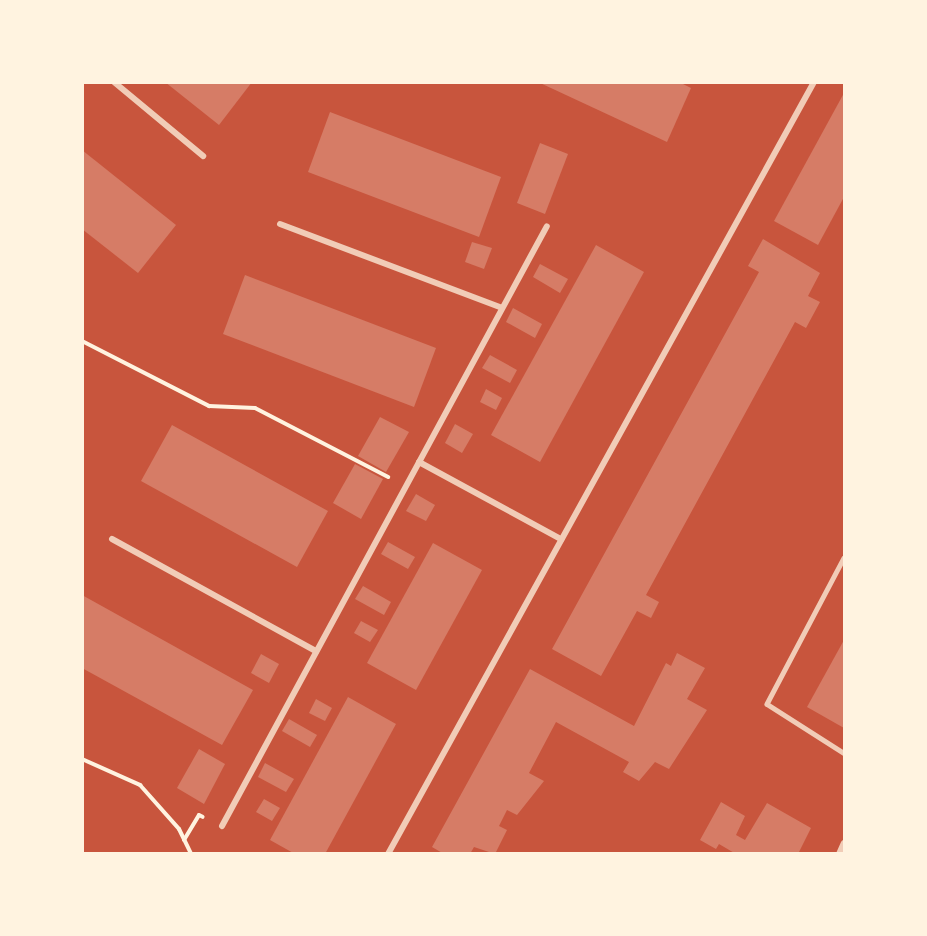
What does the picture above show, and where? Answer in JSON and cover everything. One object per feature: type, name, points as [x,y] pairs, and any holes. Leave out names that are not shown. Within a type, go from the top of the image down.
[{"type":"street","points":[[114,82],[203,156]]},
{"type":"street","points":[[388,854],[814,82]]},
{"type":"street","points":[[280,224],[502,308]]},
{"type":"street","points":[[222,826],[547,226]]},
{"type":"street","points":[[419,462],[561,539]]},
{"type":"street","points":[[112,539],[316,651]]},
{"type":"street","points":[[839,854],[844,843]]},
{"type":"lane","points":[[844,558],[767,704],[844,753]]},
{"type":"path","points":[[82,341],[209,406],[255,408],[405,487]]},
{"type":"path","points":[[82,759],[140,785],[179,829],[191,854]]},
{"type":"building","points":[[165,82],[252,82],[219,125]]},
{"type":"building","points":[[538,82],[679,82],[691,88],[667,142]]},
{"type":"building","points":[[844,93],[844,197],[818,245],[774,221]]},
{"type":"building","points":[[330,112],[501,177],[479,237],[308,172]]},
{"type":"building","points":[[540,143],[568,154],[545,214],[517,203]]},
{"type":"building","points":[[82,150],[176,225],[138,273],[82,229]]},
{"type":"building","points":[[763,239],[820,273],[808,296],[820,302],[806,328],[795,322],[646,595],[659,602],[651,618],[637,611],[601,676],[552,649],[759,272],[748,266]]},
{"type":"building","points":[[472,242],[492,248],[484,269],[465,262]]},
{"type":"building","points":[[596,245],[644,272],[540,462],[491,435]]},
{"type":"building","points":[[540,264],[568,279],[560,293],[533,277]]},
{"type":"building","points":[[245,275],[436,348],[414,407],[223,334]]},
{"type":"building","points":[[513,308],[542,324],[535,338],[506,322]]},
{"type":"building","points":[[490,355],[517,370],[510,383],[482,368]]},
{"type":"building","points":[[486,389],[502,398],[496,410],[480,402]]},
{"type":"building","points":[[380,417],[409,432],[386,472],[358,456]]},
{"type":"building","points":[[455,424],[473,434],[462,453],[445,443]]},
{"type":"building","points":[[172,425],[328,511],[297,567],[141,481]]},
{"type":"building","points":[[355,464],[383,479],[361,519],[333,503]]},
{"type":"building","points":[[416,494],[435,505],[426,521],[406,511]]},
{"type":"building","points":[[388,542],[415,557],[408,569],[381,554]]},
{"type":"building","points":[[433,543],[482,570],[416,690],[367,663]]},
{"type":"building","points":[[363,586],[391,602],[384,615],[355,599]]},
{"type":"building","points":[[82,595],[253,690],[222,745],[82,668]]},
{"type":"building","points":[[361,621],[378,630],[370,642],[354,633]]},
{"type":"building","points":[[844,640],[844,728],[807,707]]},
{"type":"building","points":[[677,653],[705,668],[687,699],[707,710],[669,769],[655,762],[639,781],[623,772],[629,762],[556,722],[529,773],[544,781],[517,815],[507,810],[499,826],[507,830],[495,854],[474,847],[470,854],[444,854],[432,847],[530,669],[634,726],[666,663],[671,666]]},
{"type":"building","points":[[261,654],[279,664],[269,683],[251,673]]},
{"type":"building","points":[[348,697],[396,724],[325,854],[295,854],[270,840]]},
{"type":"building","points":[[316,699],[332,708],[325,721],[309,713]]},
{"type":"building","points":[[289,719],[317,735],[310,747],[282,731]]},
{"type":"building","points":[[199,749],[225,764],[204,804],[177,788]]},
{"type":"building","points":[[265,763],[294,779],[286,792],[258,777]]},
{"type":"building","points":[[264,799],[280,808],[272,821],[256,812]]},
{"type":"building","points":[[721,802],[745,816],[736,835],[745,840],[767,803],[811,828],[798,854],[736,854],[719,844],[716,849],[700,840]]}]
